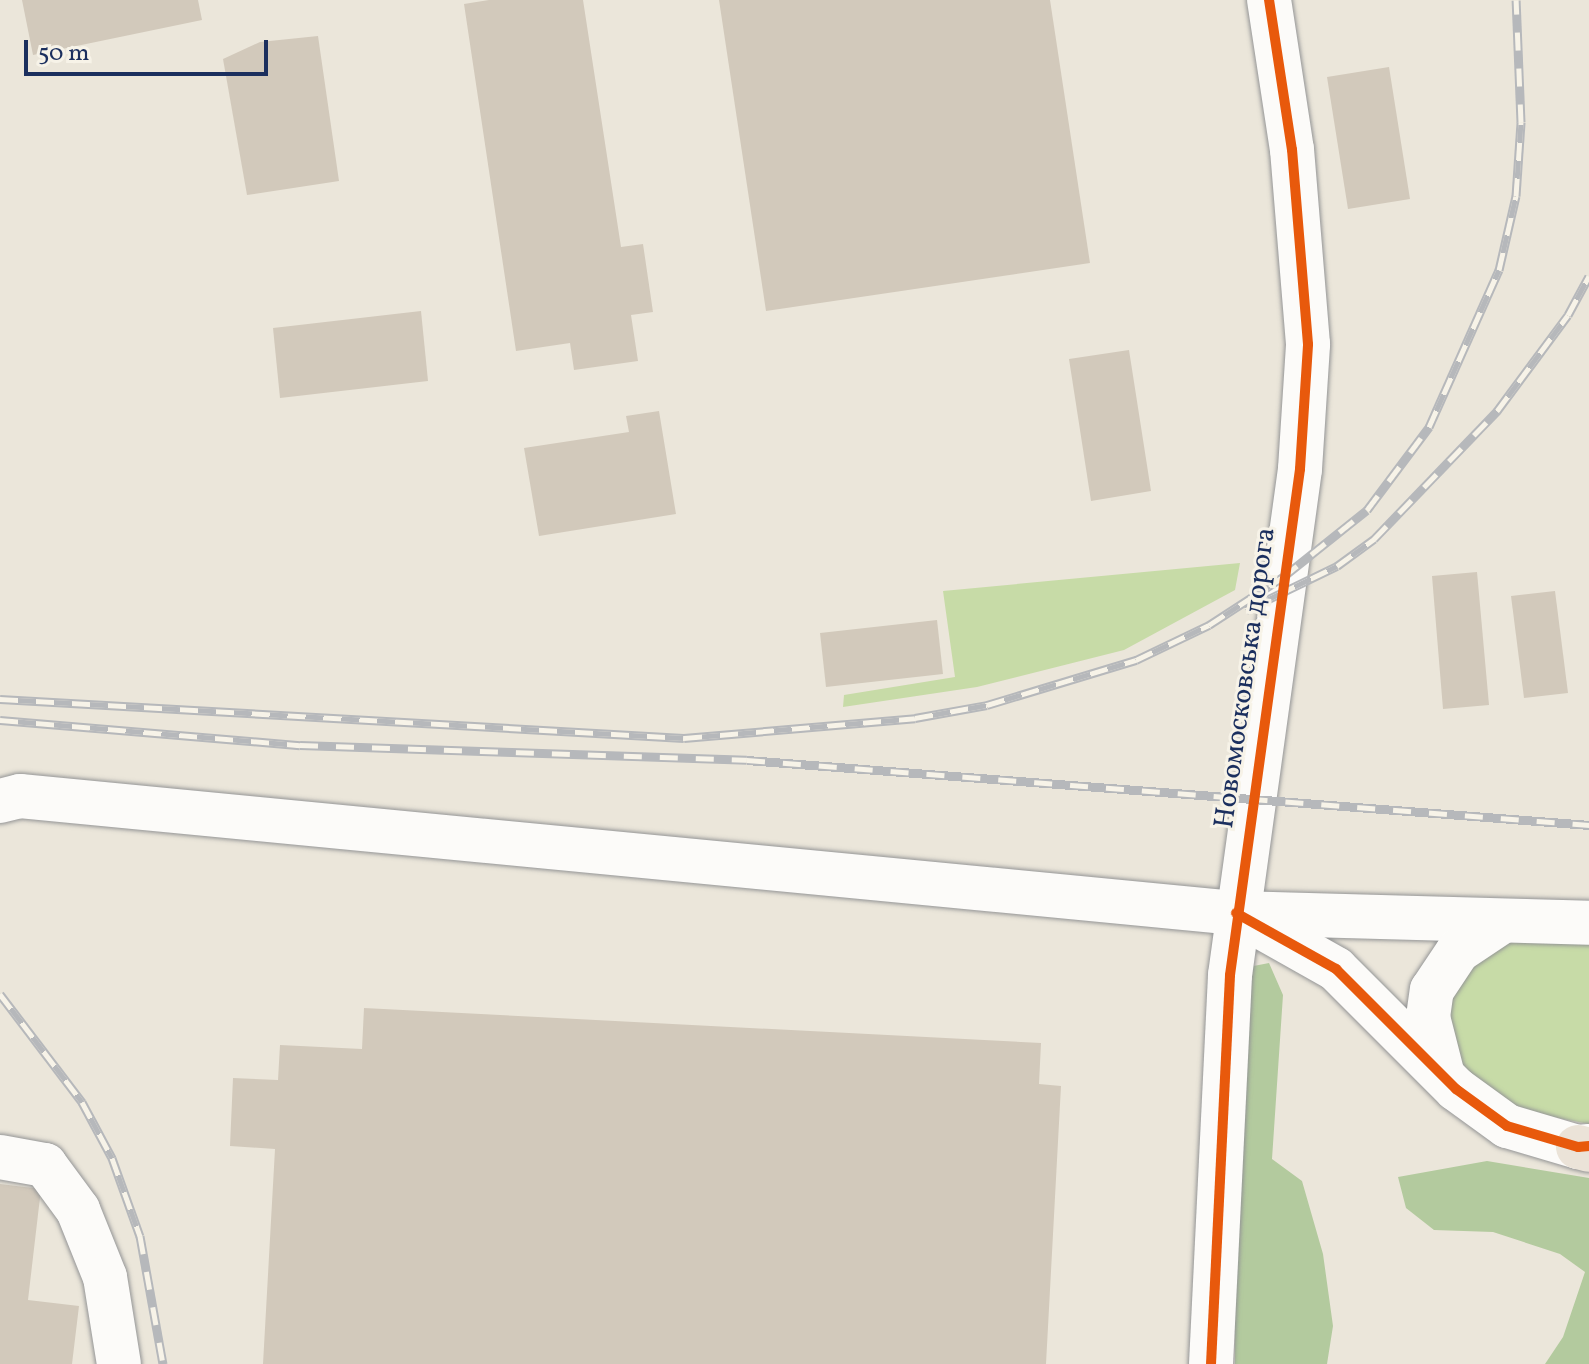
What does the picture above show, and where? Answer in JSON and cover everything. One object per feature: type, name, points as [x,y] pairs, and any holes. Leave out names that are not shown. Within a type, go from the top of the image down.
[{"type":"street","name":"Новомосковська дорога","points":[[1211,1364],[1236,913],[1300,469],[1308,344],[1292,150],[1269,0]]},
{"type":"street","points":[[0,801],[36,798],[1236,913],[1589,923]]},
{"type":"street","points":[[1236,913],[1336,969],[1443,1075],[1507,1126],[1585,1148]]},
{"type":"street","points":[[1443,1075],[1428,1017],[1432,990],[1458,951],[1503,921]]},
{"type":"street","points":[[0,1157],[45,1165],[78,1210],[105,1277],[119,1364]]},
{"type":"green space","points":[[1240,563],[1235,590],[1124,650],[977,687],[843,707],[844,695],[955,677],[943,591]]},
{"type":"green space","points":[[1502,933],[1589,939],[1589,1124],[1500,1107],[1467,1076],[1448,1047],[1442,1004]]},
{"type":"green space","points":[[1269,963],[1283,995],[1272,1159],[1302,1181],[1323,1254],[1333,1326],[1327,1364],[1235,1364],[1233,970]]},
{"type":"green space","points":[[1487,1161],[1589,1178],[1589,1364],[1545,1364],[1563,1337],[1585,1272],[1560,1254],[1493,1232],[1434,1230],[1406,1208],[1398,1177]]},
{"type":"building","points":[[22,0],[198,0],[202,20],[33,55]]},
{"type":"building","points":[[489,0],[583,0],[621,247],[643,244],[653,312],[631,315],[638,361],[574,370],[570,343],[516,351],[464,4]]},
{"type":"building","points":[[719,0],[1050,0],[1090,263],[766,311]]},
{"type":"building","points":[[318,36],[339,181],[247,195],[223,59],[260,42]]},
{"type":"building","points":[[1389,67],[1410,199],[1348,209],[1327,77]]},
{"type":"building","points":[[421,311],[428,381],[280,398],[273,328]]},
{"type":"building","points":[[1129,350],[1151,491],[1091,501],[1069,359]]},
{"type":"building","points":[[659,411],[676,514],[539,536],[524,448],[629,432],[626,416]]},
{"type":"building","points":[[1477,572],[1489,705],[1443,709],[1432,576]]},
{"type":"building","points":[[1555,591],[1568,693],[1524,698],[1511,596]]},
{"type":"building","points":[[937,620],[943,674],[826,687],[820,633]]},
{"type":"building","points":[[364,1008],[1041,1043],[1039,1084],[1061,1086],[1046,1364],[263,1364],[275,1149],[230,1146],[233,1078],[278,1080],[280,1045],[362,1049]]},
{"type":"building","points":[[0,1184],[41,1189],[28,1300],[79,1306],[72,1364],[0,1364]]},
{"type":"railway","points":[[0,699],[684,738],[915,718],[987,705],[1136,660],[1209,625],[1283,577],[1367,510],[1429,427],[1499,270],[1516,196],[1521,122],[1516,0]]},
{"type":"railway","points":[[1246,610],[1337,566],[1374,539],[1497,411],[1568,315],[1589,276]]},
{"type":"railway","points":[[0,720],[300,745],[747,760],[1589,825]]},
{"type":"railway","points":[[0,994],[82,1102],[112,1158],[140,1236],[163,1364]]},
{"type":"cycle path","points":[[1211,1364],[1230,975],[1300,469],[1308,344],[1292,150],[1269,0]]},
{"type":"cycle path","points":[[1236,913],[1336,969],[1456,1089],[1507,1126],[1578,1147],[1589,1146]]}]
